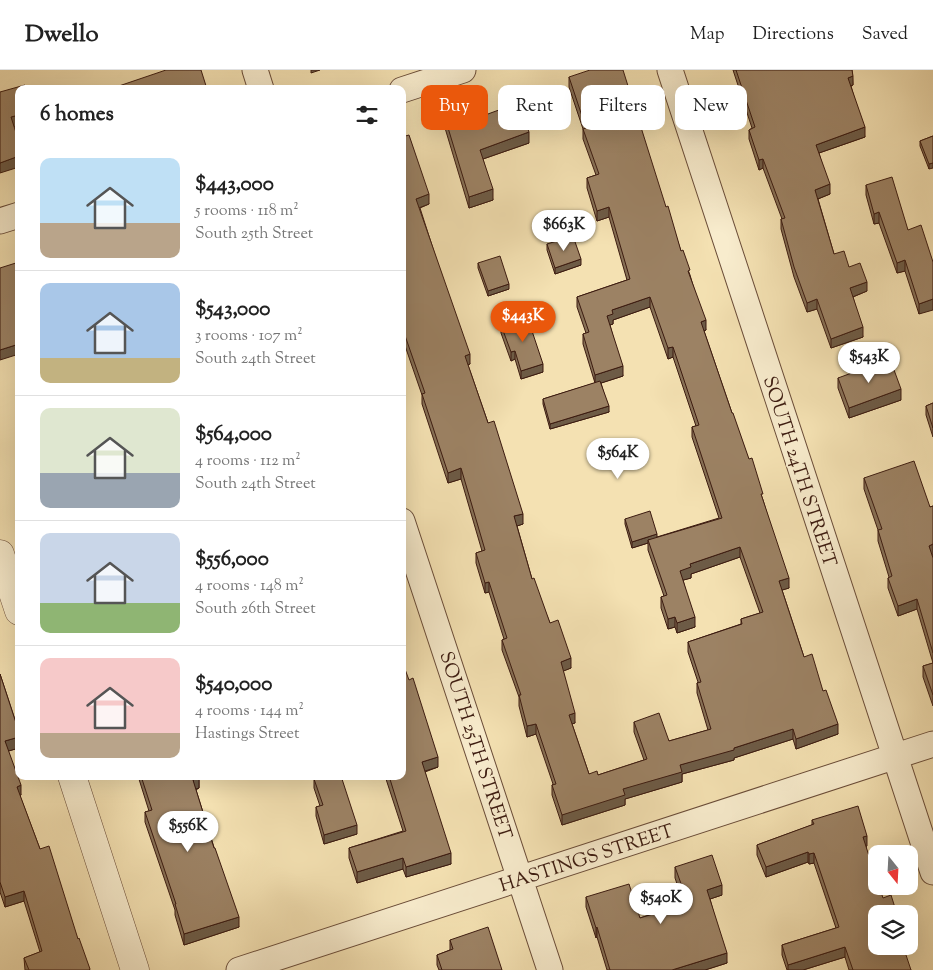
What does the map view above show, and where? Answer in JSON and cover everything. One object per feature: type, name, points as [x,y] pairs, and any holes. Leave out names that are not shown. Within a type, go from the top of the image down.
[{"type":"street","points":[[255,70],[260,85]]},
{"type":"street","points":[[406,89],[463,70]]},
{"type":"street","name":"SOUTH 24TH STREET","points":[[670,70],[933,872]]},
{"type":"street","points":[[0,221],[15,215]]},
{"type":"street","name":"SOUTH 25TH STREET","points":[[406,533],[550,970]]},
{"type":"street","points":[[0,554],[15,599]]},
{"type":"street","name":"HASTINGS STREET","points":[[239,970],[933,744]]},
{"type":"street","points":[[73,780],[135,970]]},
{"type":"building","points":[[166,70],[201,70],[206,85],[122,85]]},
{"type":"building","points":[[590,70],[623,70],[628,85],[581,85],[581,113],[569,77]]},
{"type":"building","points":[[736,70],[852,70],[853,76],[848,78],[865,127],[816,145],[830,184],[815,190],[834,254],[844,251],[849,267],[860,263],[867,282],[850,288],[863,327],[831,339],[817,299],[807,303],[794,267],[781,219],[785,218],[763,159],[759,160],[749,130],[755,127],[747,103],[747,85],[741,85]]},
{"type":"building","points":[[15,88],[15,116],[11,117],[15,130],[15,157],[0,163],[0,92]]},
{"type":"building","points":[[498,110],[498,130],[528,130],[529,132],[480,150],[493,189],[469,197],[449,130],[488,130],[488,114]]},
{"type":"building","points":[[583,130],[642,130],[666,207],[668,206],[681,251],[683,250],[690,270],[688,271],[706,320],[701,322],[749,459],[752,458],[763,494],[761,494],[789,578],[779,581],[804,657],[812,654],[823,691],[826,690],[838,724],[796,739],[793,729],[734,748],[734,750],[680,765],[682,772],[623,789],[625,795],[562,815],[552,785],[556,784],[536,724],[527,726],[519,695],[521,695],[502,640],[507,638],[489,582],[485,583],[476,553],[485,550],[461,468],[448,473],[422,394],[425,393],[406,338],[406,136],[409,135],[429,194],[416,199],[470,354],[465,356],[488,423],[494,421],[523,514],[514,516],[532,579],[534,578],[550,623],[558,620],[571,658],[561,662],[575,713],[569,715],[589,774],[597,771],[598,775],[647,759],[634,722],[659,713],[669,741],[711,729],[697,683],[701,682],[688,642],[742,624],[741,619],[763,612],[740,547],[690,564],[691,567],[680,571],[695,617],[677,623],[675,617],[668,619],[661,597],[667,595],[648,540],[722,518],[692,427],[699,425],[673,347],[668,348],[650,297],[612,310],[613,314],[607,316],[623,366],[595,375],[583,334],[589,332],[577,297],[630,279],[609,207],[597,211],[587,178],[599,174]]},
{"type":"building","points":[[933,136],[933,163],[929,164],[920,141]]},
{"type":"building","points":[[892,177],[908,230],[921,225],[933,262],[933,299],[919,304],[905,260],[897,263],[879,212],[874,214],[866,185]]},
{"type":"building","points":[[573,236],[581,259],[555,268],[547,244]]},
{"type":"building","points":[[500,256],[509,284],[488,291],[478,263]]},
{"type":"building","points":[[15,263],[15,345],[0,350],[0,268]]},
{"type":"building","points":[[527,316],[543,364],[521,371],[515,351],[511,352],[501,325]]},
{"type":"building","points":[[890,359],[901,389],[849,408],[838,378]]},
{"type":"building","points":[[600,381],[609,406],[550,424],[543,399]]},
{"type":"building","points":[[933,403],[933,428],[926,406]]},
{"type":"building","points":[[914,461],[930,507],[933,506],[933,544],[929,546],[933,558],[933,653],[917,599],[898,606],[888,578],[892,576],[878,530],[882,529],[864,478]]},
{"type":"building","points":[[650,511],[657,534],[632,542],[625,519]]},
{"type":"building","points":[[933,663],[933,695],[923,666]]},
{"type":"building","points":[[406,672],[409,680],[413,678],[438,757],[422,762],[451,853],[406,867],[403,858],[357,872],[349,848],[406,831],[390,780],[406,780]]},
{"type":"building","points":[[0,674],[15,720],[15,738],[5,741],[15,768],[15,780],[19,780],[21,785],[17,787],[40,849],[49,846],[78,939],[90,969],[29,970],[24,958],[42,951],[24,891],[5,897],[0,882]]},
{"type":"building","points":[[142,780],[193,780],[214,848],[239,917],[184,934],[176,904],[145,812],[152,810]]},
{"type":"building","points":[[314,780],[342,780],[357,825],[324,835],[316,807],[323,805]]},
{"type":"building","points":[[858,806],[867,836],[863,837],[868,853],[868,895],[882,895],[883,898],[891,895],[894,905],[868,905],[868,955],[906,955],[911,970],[853,970],[845,947],[788,965],[782,945],[839,927],[814,853],[809,854],[808,852],[766,867],[757,845],[814,824],[812,820]]},
{"type":"building","points":[[712,855],[722,885],[707,890],[727,953],[672,970],[610,970],[586,897],[629,884],[640,918],[688,903],[675,867]]},
{"type":"building","points":[[488,927],[502,970],[442,970],[437,955],[453,949],[450,940]]}]
